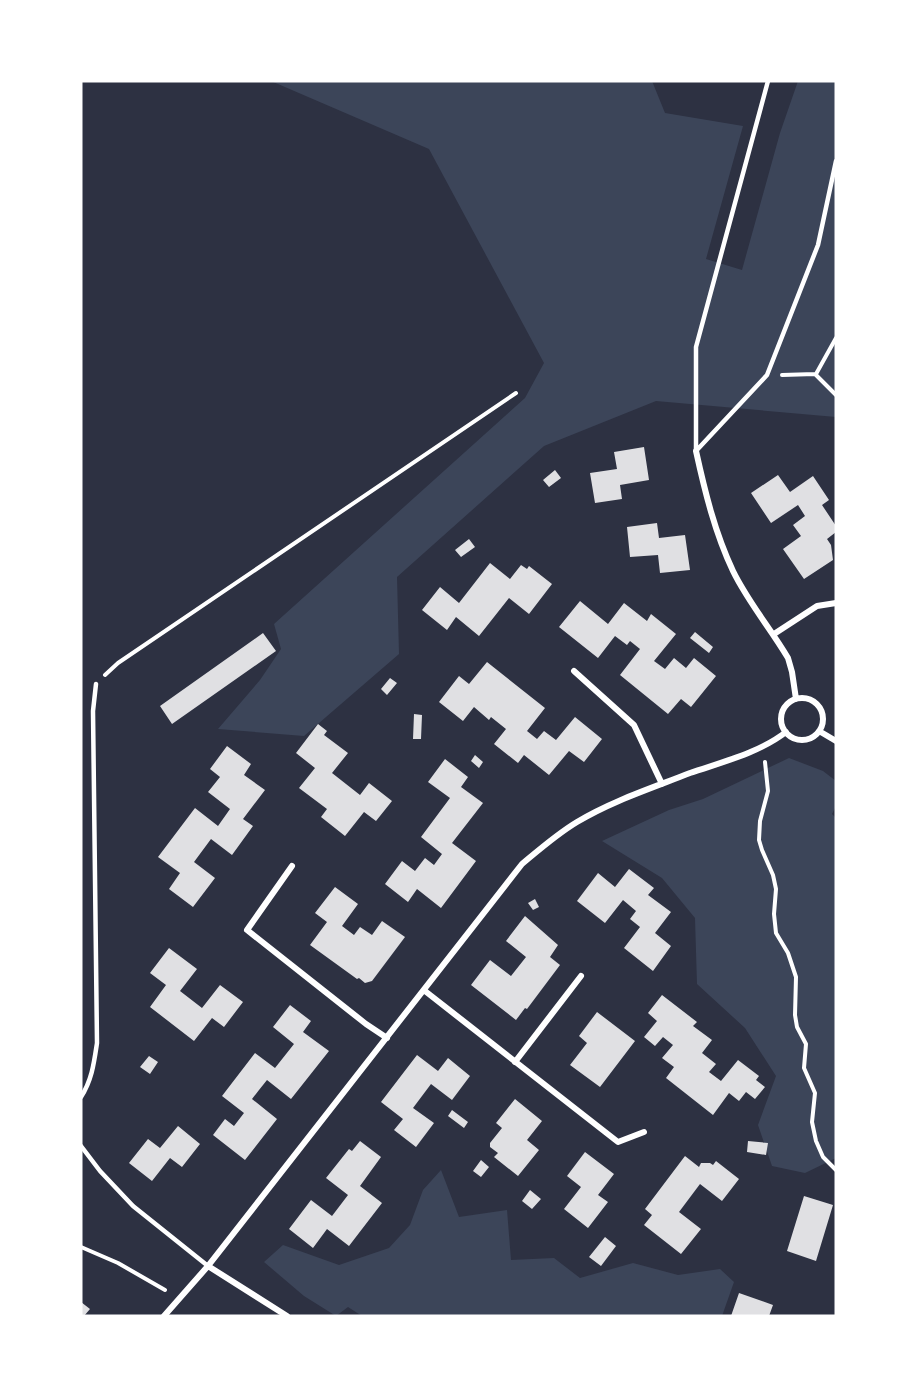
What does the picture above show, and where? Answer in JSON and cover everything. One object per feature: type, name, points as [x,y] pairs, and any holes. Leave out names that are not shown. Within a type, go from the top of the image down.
[{"type":"street","points":[[696,451],[709,506],[722,544],[734,573],[750,601],[774,634],[790,665],[796,699]]},
{"type":"street","points":[[774,634],[817,606],[836,603]]},
{"type":"street","points":[[574,671],[634,725],[662,784]]},
{"type":"street","points":[[796,699],[810,699],[819,706],[823,720],[819,731],[812,737],[801,740],[786,732],[782,715],[787,705],[796,699]]},
{"type":"street","points":[[819,731],[836,741]]},
{"type":"street","points":[[164,1316],[208,1266],[522,864],[577,822],[610,805],[759,748],[786,732]]},
{"type":"street","points":[[292,866],[247,930],[387,1038]]},
{"type":"street","points":[[515,1062],[582,976]]},
{"type":"street","points":[[425,991],[618,1142],[644,1132]]},
{"type":"street","points":[[208,1266],[287,1316]]},
{"type":"lane","points":[[696,451],[696,347],[768,81]]},
{"type":"lane","points":[[696,451],[768,375],[818,245],[836,161]]},
{"type":"lane","points":[[81,1097],[94,1068],[97,1043],[93,711],[96,684]]},
{"type":"lane","points":[[81,1146],[100,1171],[133,1206],[208,1266]]},
{"type":"path","points":[[815,374],[836,338]]},
{"type":"path","points":[[768,375],[815,374],[836,395]]},
{"type":"path","points":[[96,684],[117,663],[516,393]]},
{"type":"path","points":[[765,761],[768,791],[760,820],[759,840],[773,875],[776,890],[774,914],[776,933],[788,953],[796,977],[796,1021],[806,1044],[804,1068],[815,1093],[812,1122],[816,1141],[823,1157],[836,1170]]},
{"type":"path","points":[[81,1247],[118,1263],[165,1290]]},
{"type":"shaded area","points":[[271,81],[652,81],[665,113],[743,126],[706,259],[742,270],[780,133],[798,81],[836,81],[836,417],[656,401],[544,446],[397,577],[399,654],[304,736],[218,729],[260,680],[281,649],[274,624],[525,398],[544,363],[429,149]]},
{"type":"shaded area","points":[[789,758],[823,771],[836,781],[836,806],[832,814],[836,818],[836,1158],[805,1173],[772,1166],[758,1125],[776,1076],[745,1028],[697,984],[695,918],[662,878],[602,841],[669,810],[703,799]]},
{"type":"shaded area","points":[[441,1170],[459,1217],[507,1210],[511,1260],[554,1258],[580,1278],[633,1263],[678,1275],[720,1269],[734,1282],[722,1316],[362,1316],[348,1307],[336,1316],[304,1296],[264,1262],[283,1245],[339,1265],[389,1248],[410,1225],[423,1190]]},
{"type":"building","points":[[644,447],[649,480],[620,485],[622,499],[595,503],[590,473],[617,469],[614,452]]},
{"type":"building","points":[[555,470],[561,478],[549,487],[543,480]]},
{"type":"building","points":[[778,475],[790,492],[813,476],[829,500],[822,505],[836,526],[836,532],[827,539],[831,545],[833,560],[804,579],[783,549],[801,536],[793,525],[805,516],[798,505],[771,523],[751,493]]},
{"type":"building","points":[[657,523],[659,538],[685,535],[690,570],[660,573],[658,555],[630,557],[627,527]]},
{"type":"building","points":[[469,539],[475,547],[461,557],[455,550]]},
{"type":"building","points":[[490,563],[510,579],[521,565],[527,569],[529,566],[552,584],[529,614],[509,598],[479,636],[456,617],[447,630],[422,610],[440,587],[459,603]]},
{"type":"building","points":[[580,601],[608,624],[624,603],[647,621],[651,614],[676,634],[654,661],[665,669],[674,658],[686,668],[694,658],[716,676],[691,707],[681,699],[668,714],[620,675],[640,649],[630,641],[627,645],[615,636],[598,658],[559,627]]},
{"type":"building","points":[[695,632],[713,647],[709,653],[690,638]]},
{"type":"building","points":[[263,633],[276,651],[172,724],[160,706]]},
{"type":"building","points":[[487,662],[545,708],[527,731],[537,739],[544,731],[556,740],[575,717],[602,739],[584,762],[569,751],[549,775],[524,755],[518,763],[494,744],[506,729],[491,717],[489,720],[474,707],[463,721],[439,702],[459,676],[469,684]]},
{"type":"building","points":[[390,678],[397,683],[387,695],[381,689]]},
{"type":"building","points":[[414,714],[422,715],[421,739],[413,739]]},
{"type":"building","points":[[318,724],[327,731],[324,735],[348,753],[332,773],[360,795],[369,783],[392,801],[376,821],[364,812],[345,836],[321,817],[327,809],[299,788],[315,768],[296,753]]},
{"type":"building","points":[[227,746],[251,764],[244,775],[265,790],[243,819],[253,826],[232,855],[211,839],[194,862],[215,878],[193,907],[169,889],[180,873],[158,857],[195,808],[218,826],[230,809],[208,792],[220,777],[210,769]]},
{"type":"building","points":[[475,755],[483,762],[479,768],[471,761]]},
{"type":"building","points":[[445,759],[468,777],[461,787],[483,803],[452,843],[476,861],[441,908],[417,889],[408,902],[385,884],[402,861],[415,871],[425,858],[434,865],[442,854],[421,837],[450,798],[428,782]]},
{"type":"building","points":[[629,869],[654,888],[648,895],[671,912],[655,933],[671,946],[653,971],[624,948],[640,927],[630,919],[636,911],[623,900],[605,923],[577,901],[598,873],[615,887]]},
{"type":"building","points":[[335,887],[358,904],[342,926],[354,935],[360,927],[372,935],[382,921],[405,937],[372,981],[365,983],[357,979],[310,945],[327,922],[315,913]]},
{"type":"building","points":[[535,899],[539,907],[533,910],[528,903]]},
{"type":"building","points":[[525,916],[558,945],[550,957],[560,965],[516,1020],[471,985],[490,960],[511,976],[526,957],[506,941]]},
{"type":"building","points":[[169,948],[197,969],[180,991],[202,1008],[220,985],[243,1002],[224,1027],[212,1018],[194,1041],[150,1007],[166,985],[150,973]]},
{"type":"building","points":[[662,995],[697,1022],[693,1026],[712,1040],[702,1053],[716,1064],[709,1072],[721,1081],[738,1060],[759,1076],[756,1080],[765,1087],[755,1099],[746,1092],[739,1101],[729,1093],[713,1115],[666,1078],[674,1067],[662,1058],[673,1045],[663,1037],[655,1046],[644,1037],[657,1021],[648,1013]]},
{"type":"building","points":[[290,1005],[311,1021],[303,1032],[329,1051],[291,1099],[267,1080],[252,1099],[277,1119],[245,1160],[213,1135],[225,1119],[234,1126],[244,1113],[222,1096],[255,1053],[275,1068],[294,1044],[273,1027]]},
{"type":"building","points":[[597,1012],[635,1041],[600,1087],[570,1065],[587,1043],[579,1036]]},
{"type":"building","points":[[417,1055],[438,1071],[448,1058],[470,1076],[452,1100],[431,1084],[413,1108],[434,1123],[416,1147],[394,1130],[403,1119],[381,1102]]},
{"type":"building","points":[[149,1056],[158,1062],[150,1074],[140,1067]]},
{"type":"building","points":[[515,1099],[542,1121],[527,1140],[539,1150],[518,1176],[494,1157],[498,1153],[490,1147],[490,1143],[502,1128],[496,1123]]},
{"type":"building","points":[[452,1110],[468,1122],[464,1128],[448,1116]]},
{"type":"building","points":[[178,1126],[200,1144],[182,1167],[170,1158],[152,1181],[129,1163],[148,1139],[160,1148]]},
{"type":"building","points":[[360,1141],[381,1157],[360,1186],[382,1203],[349,1246],[327,1229],[313,1248],[289,1229],[311,1200],[332,1216],[348,1195],[326,1178],[349,1149],[352,1151]]},
{"type":"building","points":[[748,1141],[768,1143],[766,1155],[747,1152]]},
{"type":"building","points":[[585,1152],[614,1174],[598,1195],[608,1202],[588,1228],[564,1209],[581,1187],[567,1176]]},
{"type":"building","points":[[685,1156],[699,1167],[701,1163],[713,1165],[716,1161],[739,1179],[722,1201],[700,1184],[679,1212],[701,1229],[681,1254],[644,1225],[652,1215],[645,1209]]},
{"type":"building","points":[[481,1160],[489,1167],[481,1177],[473,1171]]},
{"type":"building","points":[[530,1190],[541,1199],[532,1209],[522,1201]]},
{"type":"building","points":[[804,1196],[833,1205],[816,1261],[787,1251]]},
{"type":"building","points":[[605,1237],[616,1246],[601,1266],[589,1257]]},
{"type":"building","points":[[739,1293],[773,1305],[769,1316],[731,1316]]},
{"type":"building","points":[[81,1302],[90,1309],[84,1316],[81,1316]]}]
